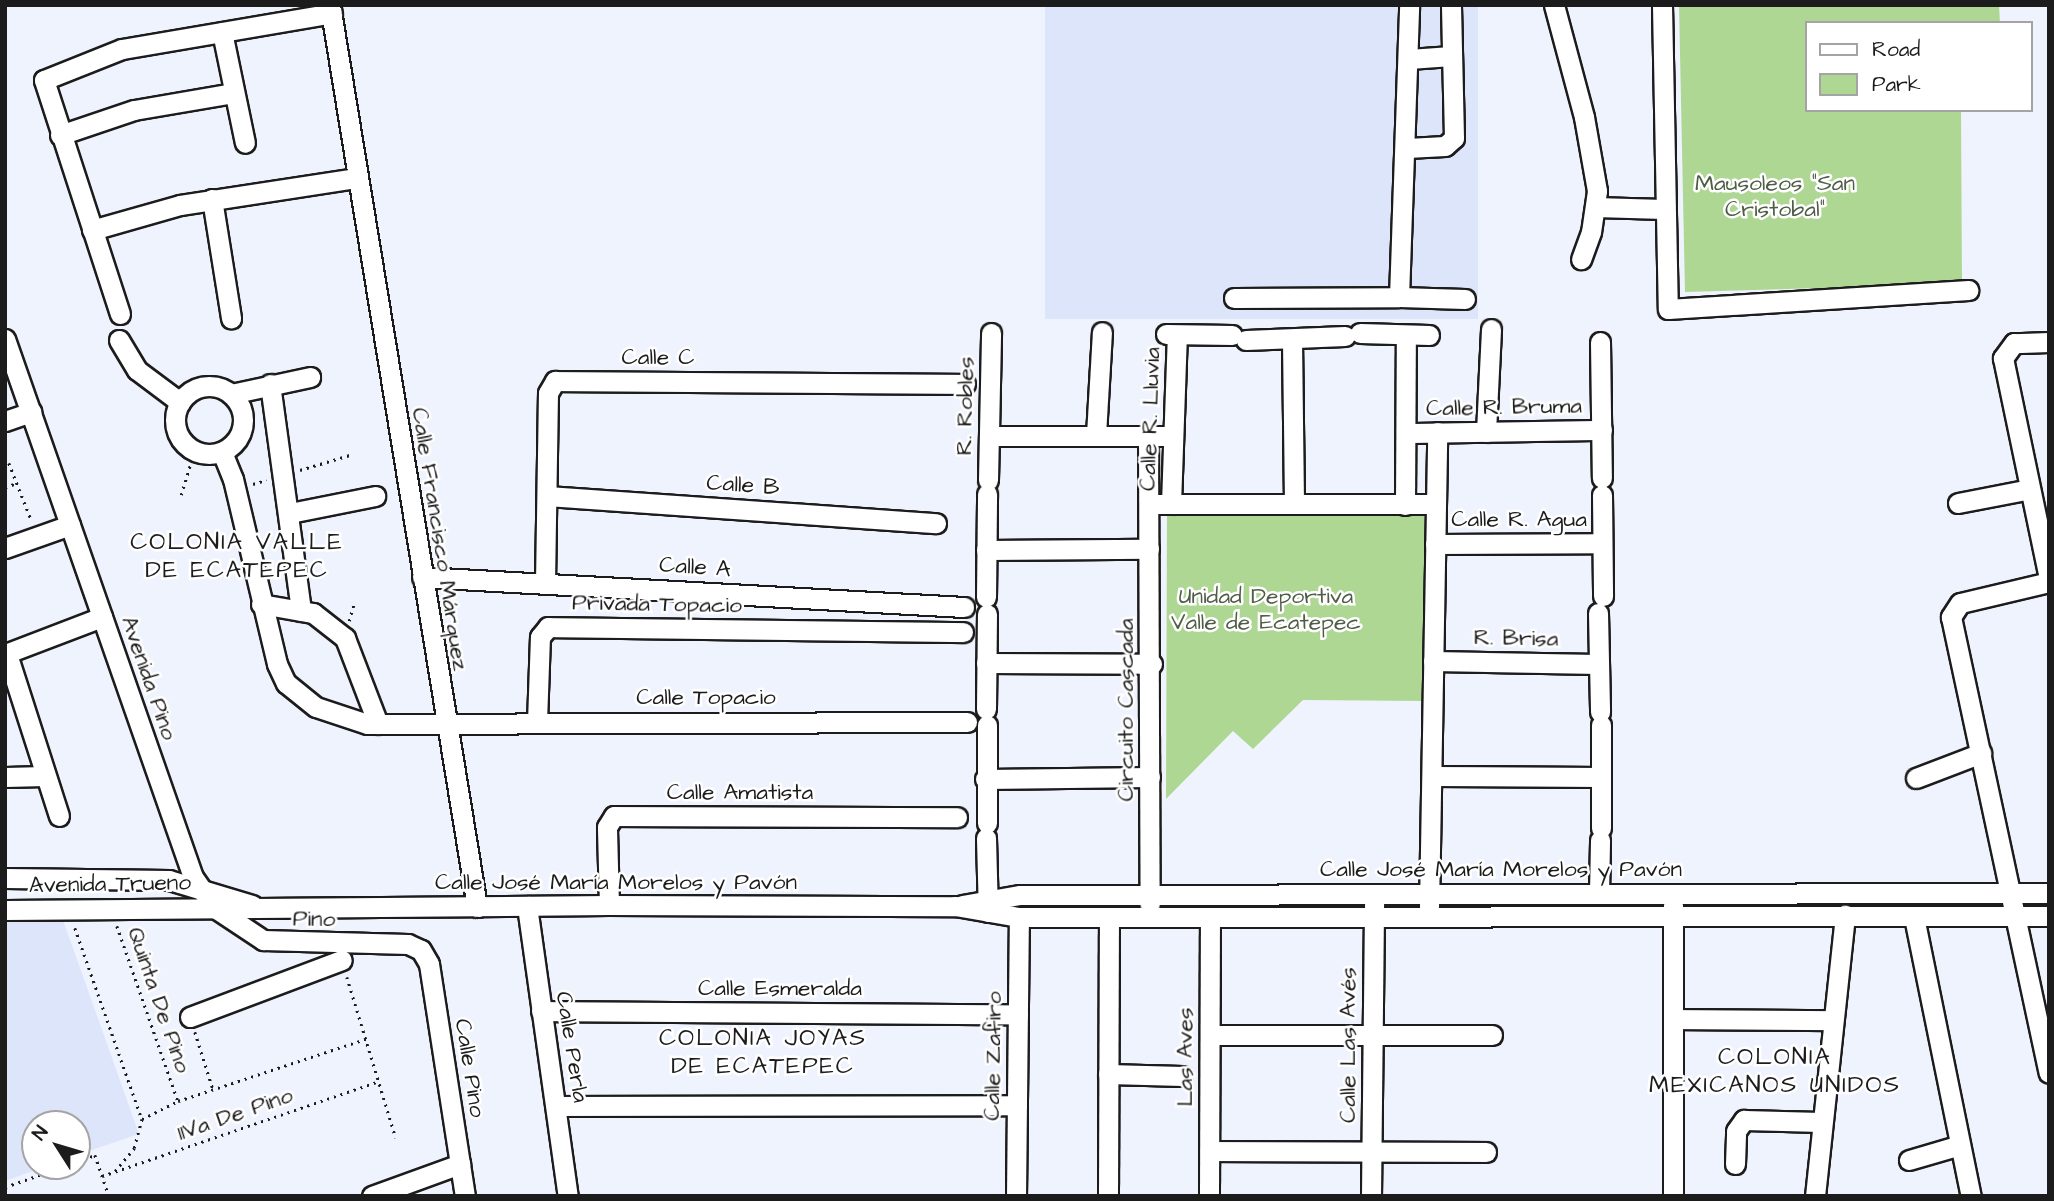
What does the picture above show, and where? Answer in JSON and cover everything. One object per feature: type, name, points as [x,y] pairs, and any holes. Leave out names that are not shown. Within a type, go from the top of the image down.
[{"type":"street","points":[[1399,298],[1407,148],[1409,5]]},
{"type":"street","points":[[1407,148],[1445,146],[1454,138],[1451,5]]},
{"type":"street","points":[[1554,5],[1584,117],[1596,207],[1581,259]]},
{"type":"street","points":[[1662,5],[1663,209],[1668,309],[1968,290]]},
{"type":"street","points":[[120,314],[44,80],[122,49],[222,32],[331,9]]},
{"type":"street","name":"Calle Francisco Márquez","points":[[331,9],[477,907]]},
{"type":"street","points":[[222,32],[245,143]]},
{"type":"street","points":[[1409,59],[1451,57]]},
{"type":"street","points":[[60,135],[134,110],[233,93]]},
{"type":"street","points":[[92,230],[212,199],[358,178]]},
{"type":"street","points":[[212,199],[231,317]]},
{"type":"street","points":[[1596,207],[1663,209]]},
{"type":"street","points":[[1234,298],[1465,299]]},
{"type":"street","points":[[1486,432],[1491,328]]},
{"type":"street","points":[[1096,435],[1102,332]]},
{"type":"street","name":"R. Robles","points":[[988,906],[985,779],[986,550],[991,333]]},
{"type":"street","name":"Calle R. Lluvia","points":[[1171,505],[1172,335],[1292,340]]},
{"type":"street","points":[[1294,505],[1292,340],[1352,335],[1429,335]]},
{"type":"street","points":[[1405,505],[1406,336]]},
{"type":"street","points":[[119,340],[137,370],[180,402]]},
{"type":"street","name":"Avenida Pino","points":[[6,342],[198,885],[215,908]]},
{"type":"street","points":[[1599,894],[1601,718],[1598,664],[1602,544],[1600,342]]},
{"type":"street","points":[[2049,342],[2014,343],[2005,349],[2003,358],[2049,581],[1953,608],[1951,617],[2049,1073]]},
{"type":"street","points":[[231,394],[241,409],[243,426],[235,442],[222,452],[194,452],[180,439],[174,421],[180,402],[204,386],[231,394],[310,377]]},
{"type":"street","name":"Calle C","points":[[545,583],[548,393],[555,381],[965,384]]},
{"type":"street","points":[[270,384],[290,513],[301,611]]},
{"type":"street","points":[[5,421],[31,412]]},
{"type":"street","name":"Calle R. Bruma","points":[[1406,433],[1602,430]]},
{"type":"street","points":[[1429,915],[1437,432]]},
{"type":"street","points":[[990,436],[1173,436]]},
{"type":"street","name":"Circuito Cascada","points":[[1148,438],[1152,664],[1150,916]]},
{"type":"street","name":"Calle Topacio","points":[[222,452],[233,479],[261,604],[286,683],[316,707],[378,724],[446,721],[967,722]]},
{"type":"street","points":[[1958,503],[2030,489]]},
{"type":"street","points":[[290,513],[375,496]]},
{"type":"street","name":"Calle B","points":[[547,496],[936,523]]},
{"type":"street","points":[[1149,504],[1435,505]]},
{"type":"street","points":[[5,548],[70,525]]},
{"type":"street","name":"Calle R. Agua","points":[[1435,544],[1602,544]]},
{"type":"street","points":[[986,550],[1149,549]]},
{"type":"street","name":"Calle A","points":[[422,577],[964,607]]},
{"type":"street","points":[[863,634],[864,602]]},
{"type":"street","points":[[261,604],[301,611],[329,622],[345,638],[378,724]]},
{"type":"street","points":[[59,816],[6,654],[102,617]]},
{"type":"street","name":"Privada Topacio","points":[[537,722],[540,637],[548,627],[863,634],[963,632]]},
{"type":"street","name":"R. Brisa","points":[[1433,661],[1598,664]]},
{"type":"street","points":[[986,663],[1152,664]]},
{"type":"street","points":[[1916,778],[1980,753]]},
{"type":"street","points":[[5,777],[45,776]]},
{"type":"street","points":[[1432,776],[1601,777]]},
{"type":"street","points":[[985,779],[1150,777]]},
{"type":"street","name":"Calle Amatista","points":[[609,905],[607,827],[614,816],[957,817]]},
{"type":"street","name":"Avenida Trueno","points":[[5,878],[169,880],[198,885]]},
{"type":"street","name":"Calle José María Morelos y Pavón","points":[[198,885],[276,911]]},
{"type":"street","points":[[1672,893],[1676,1019],[1673,1196]]},
{"type":"street","name":"Calle José María Morelos y Pavón","points":[[215,908],[276,911],[609,905],[988,906],[1150,895],[2049,893]]},
{"type":"street","name":"Calle Las Avés","points":[[1371,1196],[1374,894]]},
{"type":"street","name":"Calle Perla","points":[[527,906],[568,1196]]},
{"type":"street","name":"Calle José María Morelos y Pavón","points":[[988,906],[1019,916],[1210,918],[1374,915],[2049,916]]},
{"type":"street","name":"Avenida Trueno","points":[[5,910],[215,908]]},
{"type":"street","name":"Pino","points":[[215,908],[264,940],[408,944],[421,950]]},
{"type":"street","points":[[1815,1196],[1845,915]]},
{"type":"street","name":"Calle Zafiro","points":[[1016,1196],[1019,916]]},
{"type":"street","points":[[1108,1196],[1109,917]]},
{"type":"street","points":[[1914,917],[1971,1196]]},
{"type":"street","name":"Las Aves","points":[[1209,1196],[1210,918]]},
{"type":"street","name":"Calle Pino","points":[[421,950],[429,964],[465,1196]]},
{"type":"street","points":[[190,1017],[342,960]]},
{"type":"street","name":"Calle Esmeralda","points":[[541,1012],[1018,1014]]},
{"type":"street","points":[[1676,1019],[1832,1020]]},
{"type":"street","points":[[1210,1035],[1492,1035]]},
{"type":"street","points":[[1108,1074],[1182,1076]]},
{"type":"street","points":[[556,1106],[1017,1105]]},
{"type":"street","points":[[1735,1164],[1736,1131],[1744,1120],[1821,1122]]},
{"type":"street","points":[[1909,1160],[1961,1145]]},
{"type":"street","points":[[1210,1151],[1372,1148],[1486,1152]]},
{"type":"street","points":[[372,1196],[460,1164]]},
{"type":"path","points":[[181,495],[194,452]]},
{"type":"path","points":[[9,463],[37,537]]},
{"type":"path","points":[[5,487],[17,483]]},
{"type":"path","name":"Quinta De Pino","points":[[111,908],[178,1101]]},
{"type":"path","points":[[68,909],[142,1119],[134,1148],[114,1172]]},
{"type":"path","points":[[342,960],[396,1138]]},
{"type":"path","points":[[190,1017],[213,1089]]},
{"type":"path","points":[[142,1119],[178,1101],[366,1039]]},
{"type":"path","name":"11Va De Pino","points":[[102,1176],[379,1081]]},
{"type":"path","points":[[91,1157],[95,1155],[109,1196]]},
{"type":"path","points":[[5,1188],[27,1180]]},
{"type":"shaded area","points":[[1045,5],[1478,5],[1478,319],[1045,319]]},
{"type":"shaded area","points":[[5,920],[63,920],[139,1134],[91,1150],[91,1110],[21,1110],[21,1175],[5,1181]]},
{"type":"green space","name":"Mausoleos \"San Cristobal\"","points":[[1679,5],[1999,5],[2000,21],[1806,21],[1806,112],[1961,112],[1962,284],[1685,292]]},
{"type":"green space","name":"Unidad Deportiva Valle de Ecatepec","points":[[1167,509],[1426,512],[1426,701],[1303,700],[1253,749],[1233,731],[1166,799]]},
{"type":"district","name":"COLONIA VALLE DE ECATEPEC","points":[[237,557]]},
{"type":"district","name":"COLONIA JOYAS DE ECATEPEC","points":[[763,1053]]},
{"type":"district","name":"COLONIA MEXICANOS UNIDOS","points":[[1775,1072]]}]
